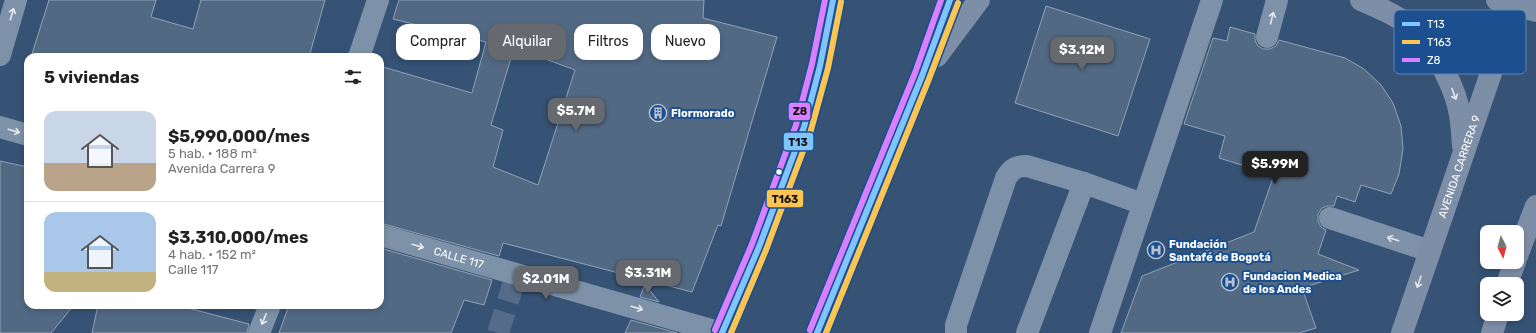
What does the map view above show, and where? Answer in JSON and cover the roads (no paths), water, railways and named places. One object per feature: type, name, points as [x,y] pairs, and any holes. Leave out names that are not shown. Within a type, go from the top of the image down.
[{"type":"main road","points":[[722,333],[760,247],[804,127],[820,66],[833,0]]},
{"type":"main road","points":[[817,333],[922,76],[950,0]]},
{"type":"main road","points":[[922,76],[967,0]]},
{"type":"main road","points":[[922,76],[979,0]]},
{"type":"main road","points":[[1361,0],[1379,7],[1394,15]]},
{"type":"main road","points":[[1497,0],[1536,12]]},
{"type":"main road","name":"AVENIDA CARRERA 9","points":[[1513,10],[1516,0]]},
{"type":"main road","points":[[1446,74],[1456,99],[1460,114],[1464,153]]},
{"type":"main road","name":"AVENIDA CARRERA 9","points":[[1402,333],[1491,74]]},
{"type":"main road","points":[[1524,238],[1536,206]]},
{"type":"main road","points":[[1524,256],[1536,242]]},
{"type":"main road","points":[[1492,333],[1496,321]]},
{"type":"street","points":[[0,55],[16,0]]},
{"type":"street","points":[[360,53],[378,0]]},
{"type":"street","points":[[1100,333],[1212,0]]},
{"type":"street","points":[[1267,37],[1277,0]]},
{"type":"street","points":[[0,127],[24,134]]},
{"type":"street","points":[[956,333],[956,326],[1010,170],[1019,166],[1027,166],[1084,183],[1143,204]]},
{"type":"street","points":[[1027,333],[1084,183]]},
{"type":"street","points":[[1330,218],[1430,250]]},
{"type":"street","name":"CALLE 117","points":[[384,236],[515,278],[722,333]]},
{"type":"street","points":[[259,333],[268,309]]},
{"type":"tunnel","points":[[498,333],[514,282]]},
{"type":"place","name":"Flormorado","points":[[658,113]]},
{"type":"place","name":"Fundación Santafé de Bogotá","points":[[1156,250]]},
{"type":"place","name":"Fundacion Medica de los Andes","points":[[1230,282]]}]
